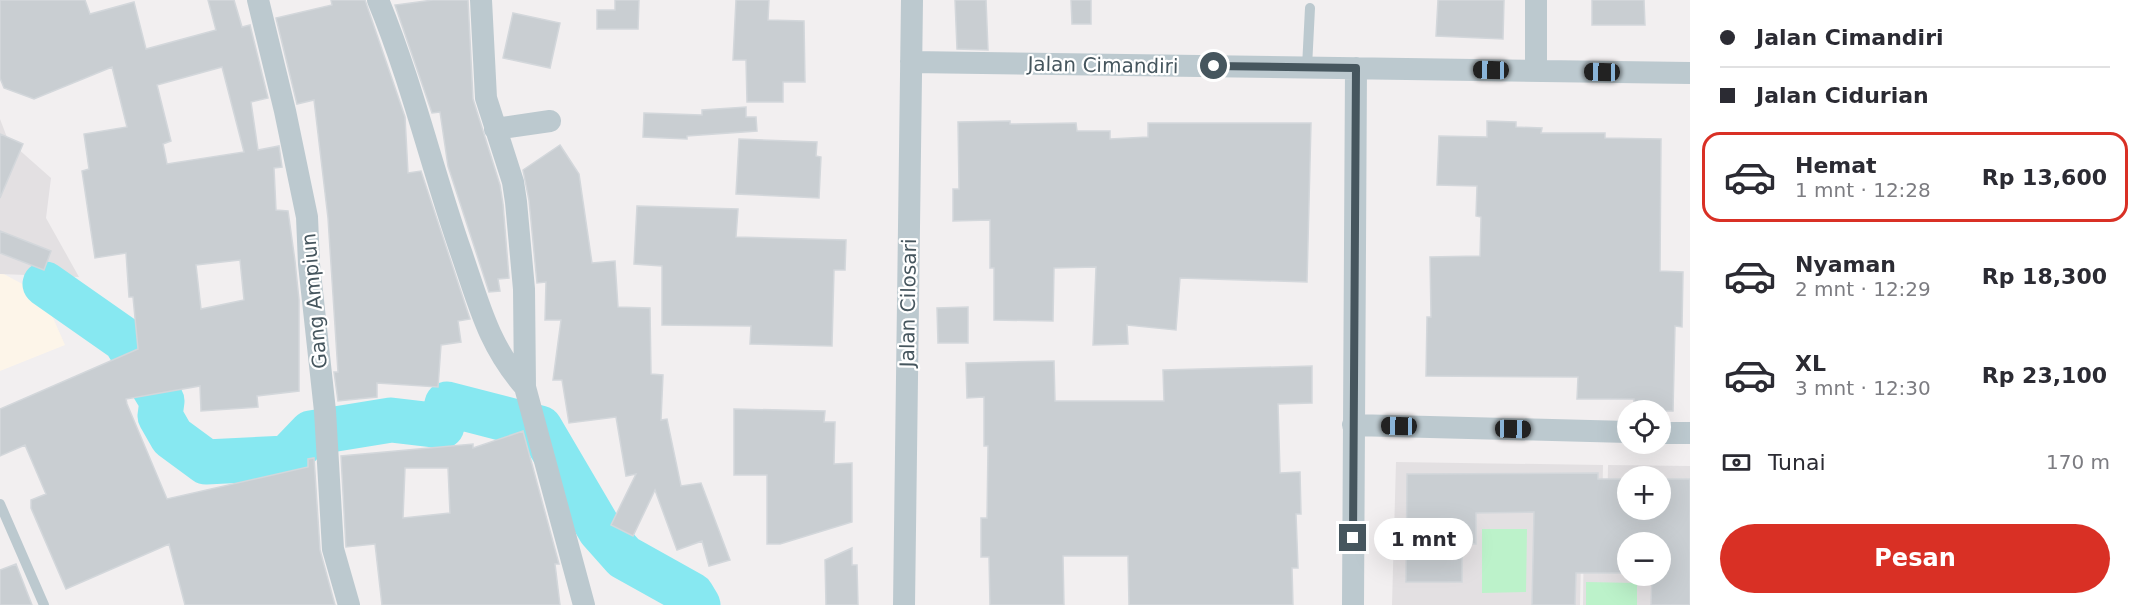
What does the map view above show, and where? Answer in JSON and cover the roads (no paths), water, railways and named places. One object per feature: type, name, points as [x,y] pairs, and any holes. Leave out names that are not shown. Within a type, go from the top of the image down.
[{"type":"street","name":"Gang Ampiun","points":[[258,0],[285,111],[307,217],[311,284],[325,411],[333,549],[349,605]]},
{"type":"street","points":[[378,0],[398,51],[442,195],[490,338],[528,397]]},
{"type":"street","points":[[482,0],[486,98],[511,173],[516,202],[524,289],[528,397],[585,605]]},
{"type":"street","name":"Jalan Cilosari","points":[[904,605],[912,0]]},
{"type":"street","points":[[1536,0],[1536,71]]},
{"type":"street","name":"Jalan Cimandiri","points":[[911,62],[1690,73]]},
{"type":"street","points":[[1353,605],[1356,68]]},
{"type":"street","points":[[495,129],[550,121]]},
{"type":"street","points":[[1353,425],[1617,432]]},
{"type":"street","points":[[1671,433],[1690,433]]},
{"type":"lane","points":[[1307,68],[1310,8]]},
{"type":"lane","points":[[0,504],[44,605]]},
{"type":"waterway","points":[[45,284],[125,340],[162,401],[160,416],[172,437],[206,462],[287,458],[311,433],[391,420],[442,426],[447,404],[540,428],[600,530],[624,557],[692,595],[698,605]]}]
